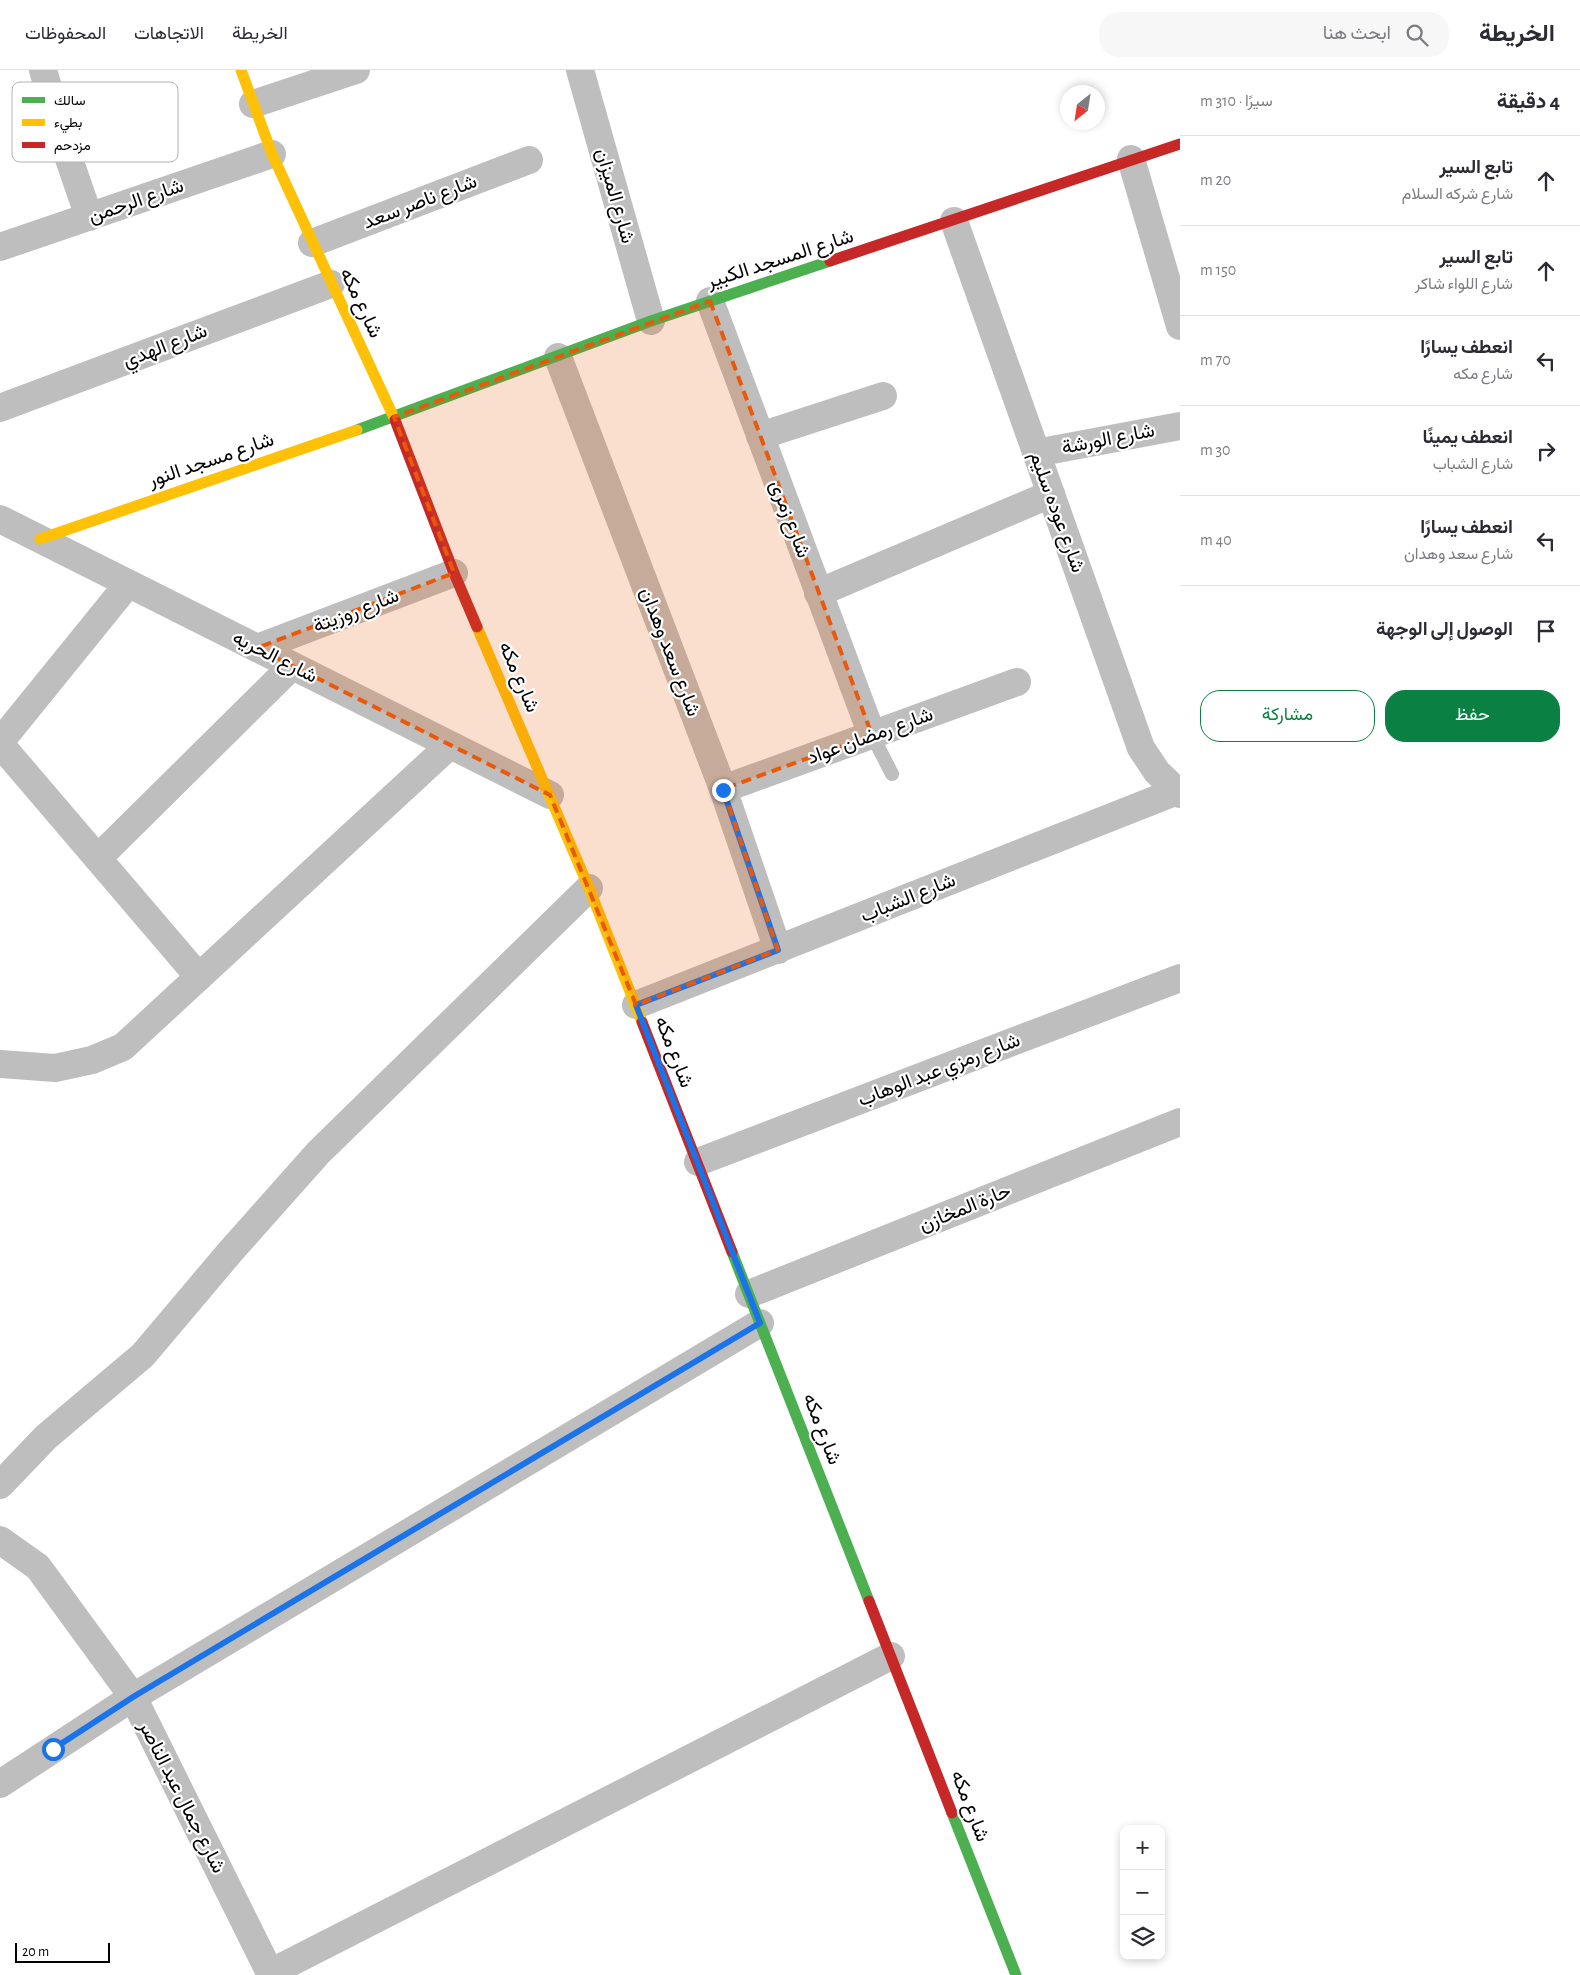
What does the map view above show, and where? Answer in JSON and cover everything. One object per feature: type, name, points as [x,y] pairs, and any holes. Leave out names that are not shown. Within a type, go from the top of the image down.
[{"type":"street","name":"شارع مكه","points":[[241,70],[272,154],[312,244],[394,417],[454,573],[590,888],[1015,1974]]},
{"type":"street","points":[[253,104],[356,70]]},
{"type":"street","name":"شارع الميزان","points":[[580,70],[651,321]]},
{"type":"street","name":"شارع المسجد الكبير","points":[[394,417],[651,321],[1180,144]]},
{"type":"street","name":"شارع الرحمن","points":[[0,247],[272,154]]},
{"type":"street","name":"شارع ناصر سعد","points":[[312,244],[528,160]]},
{"type":"street","points":[[1131,160],[1180,326]]},
{"type":"street","points":[[70,162],[88,217]]},
{"type":"street","name":"شارع عوده سليم","points":[[954,221],[1141,748],[1157,772],[1180,792]]},
{"type":"street","name":"شارع الهدي","points":[[0,408],[331,284]]},
{"type":"street","name":"شارع زمرى","points":[[710,302],[872,735]]},
{"type":"street","name":"شارع سعد وهدان","points":[[558,357],[723,790],[778,950]]},
{"type":"street","points":[[760,436],[883,396]]},
{"type":"street","name":"شارع مسجد النور","points":[[40,539],[394,417]]},
{"type":"street","name":"شارع الورشة","points":[[1036,453],[1180,426]]},
{"type":"street","points":[[818,592],[1051,494]]},
{"type":"street","name":"شارع الحريه","points":[[0,519],[550,795]]},
{"type":"street","name":"شارع روزيتة","points":[[257,648],[454,573]]},
{"type":"street","points":[[128,584],[0,743],[199,977]]},
{"type":"street","points":[[98,858],[292,666]]},
{"type":"street","name":"شارع رمضان عواد","points":[[723,790],[1017,682]]},
{"type":"street","points":[[0,1064],[55,1068],[92,1060],[123,1047],[450,745]]},
{"type":"street","name":"شارع الشباب","points":[[636,1005],[1180,792]]},
{"type":"street","points":[[0,1486],[46,1437],[143,1355],[230,1252],[318,1153],[590,888]]},
{"type":"street","name":"شارع رمزي عبد الوهاب","points":[[698,1162],[1180,978]]},
{"type":"street","name":"حارة المخازن","points":[[749,1294],[1180,1122]]},
{"type":"street","points":[[0,1784],[133,1697],[760,1323]]},
{"type":"street","name":"شارع جمال عبد الناصر","points":[[0,1540],[38,1567],[133,1697],[271,1974]]},
{"type":"street","points":[[271,1974],[891,1656]]},
{"type":"lane","points":[[872,735],[892,774]]},
{"type":"highlighted area","points":[[710,301],[872,735],[723,789],[778,950],[636,1005],[550,795],[257,648],[454,573],[394,417]]},
{"type":"traffic: fast","points":[[357,430],[651,321],[830,261]]},
{"type":"traffic: fast","points":[[732,1252],[869,1601]]},
{"type":"traffic: fast","points":[[952,1813],[1016,1975]]},
{"type":"traffic: slow","points":[[241,70],[272,154],[395,420]]},
{"type":"traffic: slow","points":[[40,539],[357,430]]},
{"type":"traffic: slow","points":[[477,627],[589,888],[642,1022]]},
{"type":"traffic: jam","points":[[830,261],[1180,144]]},
{"type":"traffic: jam","points":[[395,420],[477,627]]},
{"type":"traffic: jam","points":[[642,1022],[732,1252]]},
{"type":"traffic: jam","points":[[869,1601],[952,1813]]},
{"type":"route","points":[[53,1749],[133,1697],[760,1323],[636,1005],[778,950],[723,790]]}]
